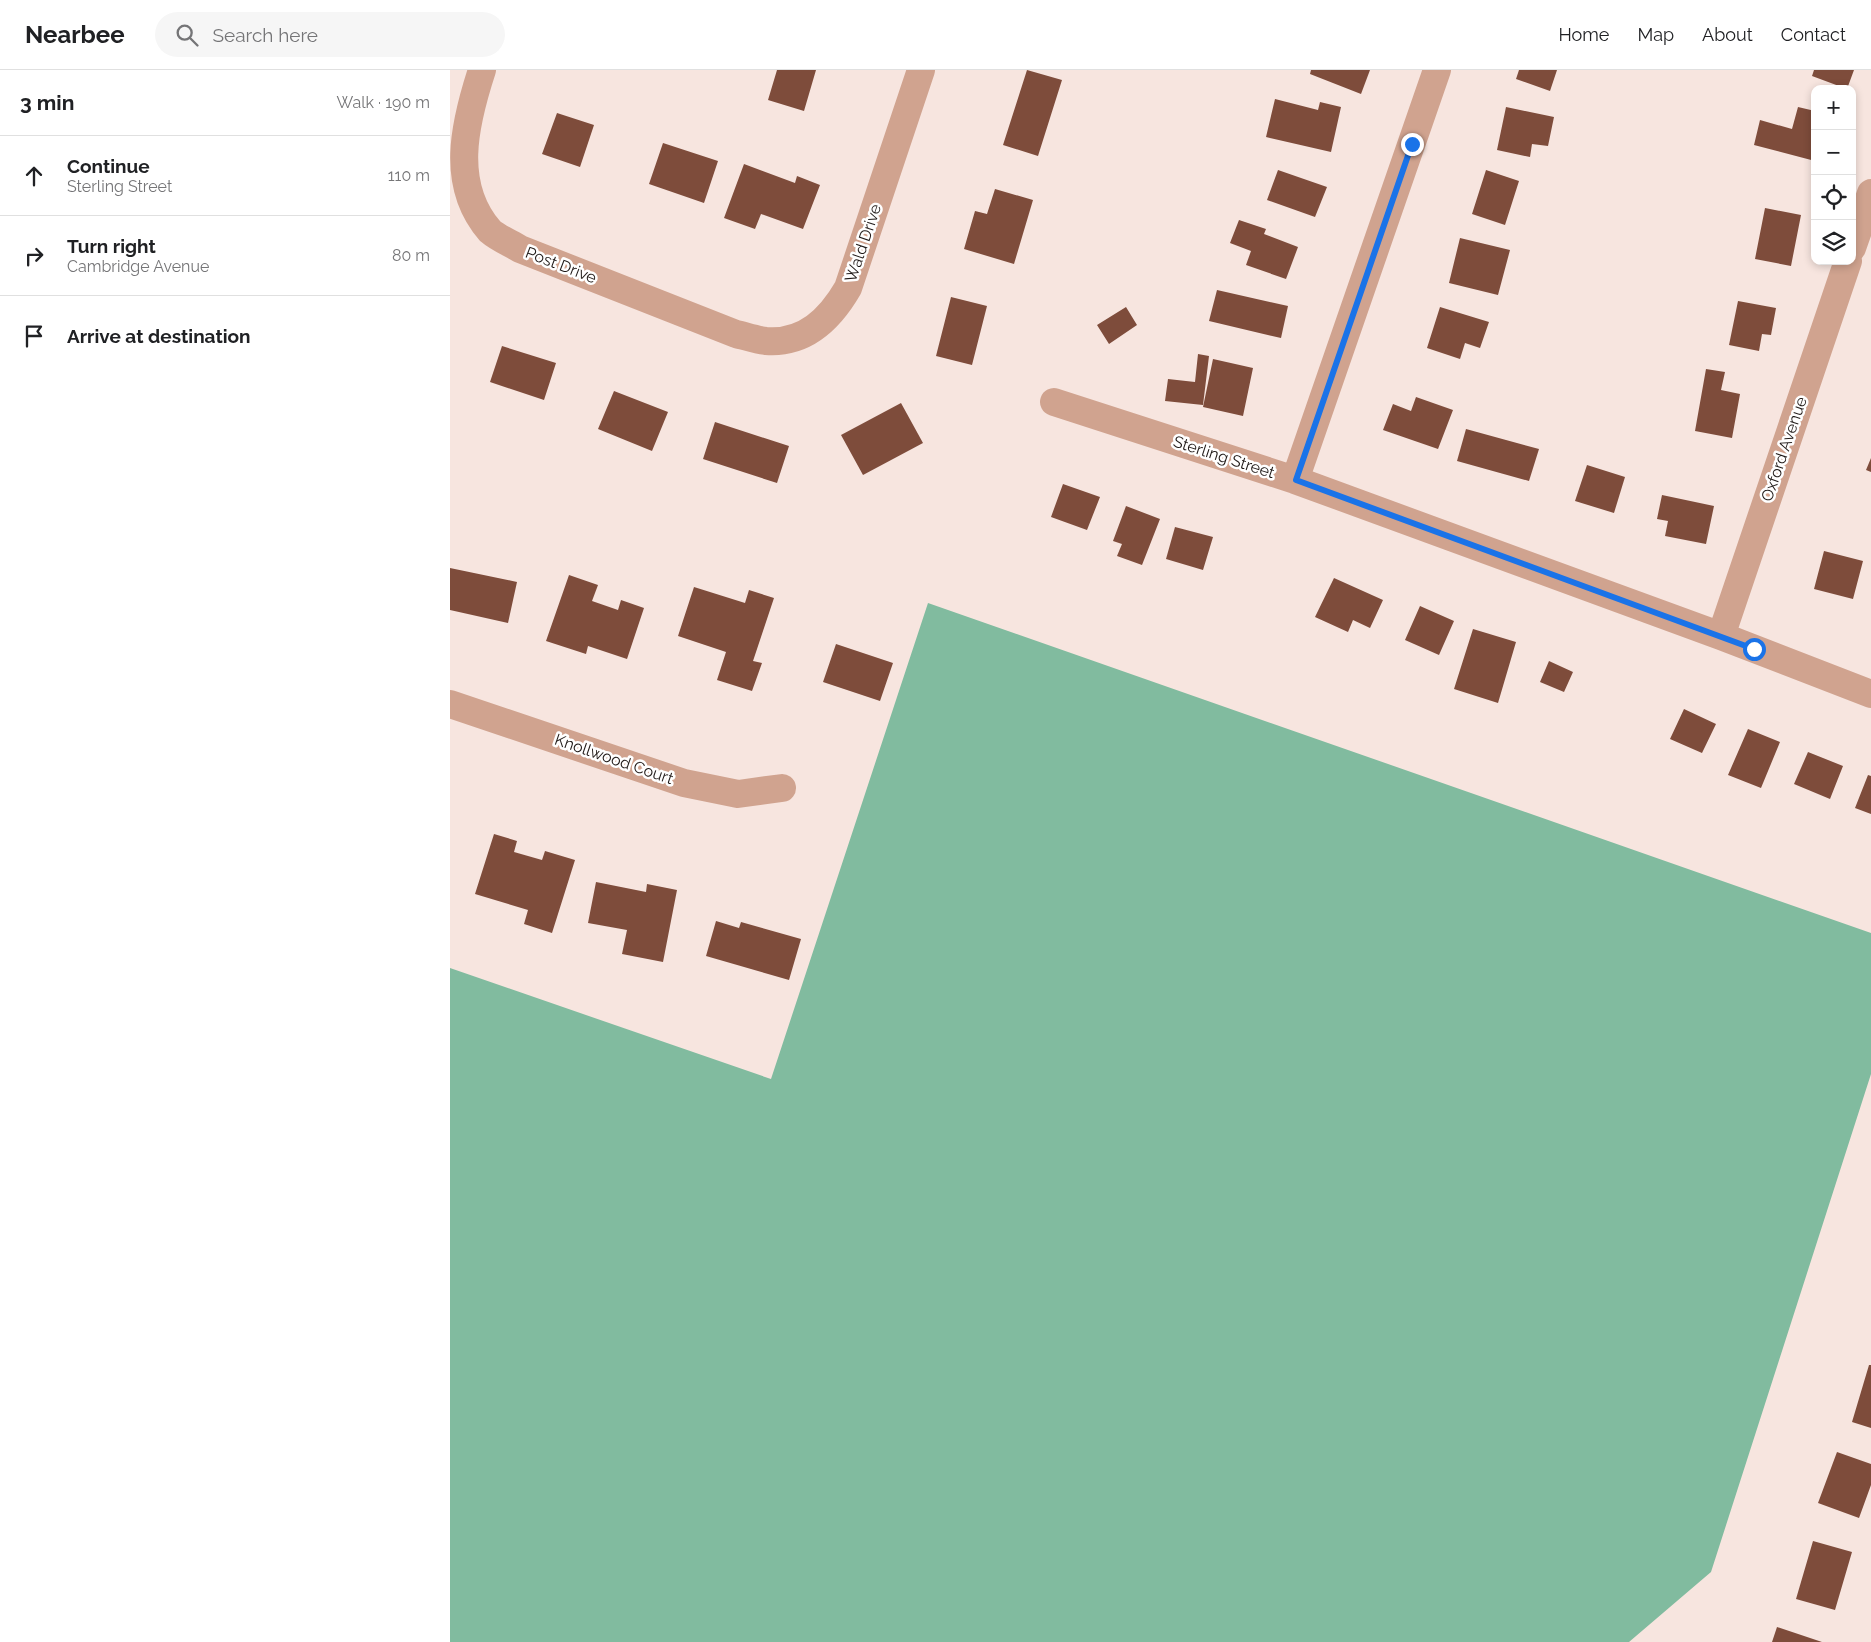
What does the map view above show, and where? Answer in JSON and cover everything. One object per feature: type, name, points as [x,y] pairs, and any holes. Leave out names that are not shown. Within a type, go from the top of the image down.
[{"type":"street","name":"Post Drive","points":[[482,70],[462,132],[458,152],[458,172],[463,191],[477,217],[490,232],[520,249],[736,334]]},
{"type":"street","name":"Wald Drive","points":[[736,334],[766,341],[792,339],[816,328],[835,310],[848,288],[921,70]]},
{"type":"street","points":[[1296,480],[1437,70]]},
{"type":"street","points":[[1856,236],[1871,193]]},
{"type":"street","name":"Oxford Avenue","points":[[1721,636],[1847,265]]},
{"type":"street","name":"Sterling Street","points":[[1054,402],[1296,480],[1721,636],[1871,694]]},
{"type":"street","name":"Knollwood Court","points":[[450,704],[684,783],[738,794],[782,788]]},
{"type":"green space","points":[[928,603],[1871,933],[1871,1074],[1711,1572],[1629,1642],[450,1642],[450,968],[771,1079]]},
{"type":"building","points":[[777,70],[816,70],[804,111],[768,100]]},
{"type":"building","points":[[1027,70],[1062,80],[1038,156],[1003,145]]},
{"type":"building","points":[[1311,70],[1370,70],[1361,94],[1310,74]]},
{"type":"building","points":[[1519,70],[1557,70],[1550,91],[1516,79]]},
{"type":"building","points":[[1814,70],[1854,70],[1848,85],[1836,85],[1812,76]]},
{"type":"building","points":[[1275,99],[1318,110],[1320,102],[1341,107],[1331,152],[1266,137]]},
{"type":"building","points":[[1506,107],[1554,117],[1548,146],[1532,144],[1530,157],[1497,150]]},
{"type":"building","points":[[1798,107],[1811,110],[1811,160],[1754,145],[1760,120],[1792,129]]},
{"type":"building","points":[[557,113],[594,125],[580,167],[542,154]]},
{"type":"building","points":[[663,143],[718,161],[704,203],[649,184]]},
{"type":"building","points":[[744,164],[795,183],[797,176],[820,185],[803,229],[761,214],[755,229],[724,218]]},
{"type":"building","points":[[1278,170],[1327,187],[1315,217],[1267,200]]},
{"type":"building","points":[[1486,170],[1519,181],[1505,225],[1472,214]]},
{"type":"building","points":[[995,189],[1033,200],[1014,264],[964,249],[975,211],[987,214]]},
{"type":"building","points":[[1765,208],[1801,215],[1791,266],[1755,259]]},
{"type":"building","points":[[1239,220],[1266,229],[1264,234],[1298,247],[1286,279],[1246,265],[1251,251],[1230,243]]},
{"type":"building","points":[[1460,238],[1510,250],[1498,295],[1449,283]]},
{"type":"building","points":[[1217,290],[1288,306],[1281,338],[1209,321]]},
{"type":"building","points":[[951,297],[987,306],[972,365],[936,356]]},
{"type":"building","points":[[1738,301],[1776,308],[1771,335],[1762,334],[1759,351],[1729,345]]},
{"type":"building","points":[[1126,307],[1137,325],[1109,344],[1097,325]]},
{"type":"building","points":[[1440,307],[1489,322],[1480,348],[1465,343],[1460,359],[1427,348]]},
{"type":"building","points":[[502,346],[556,363],[544,400],[490,382]]},
{"type":"building","points":[[1198,354],[1209,356],[1203,405],[1165,401],[1168,379],[1195,382]]},
{"type":"building","points":[[1213,359],[1253,368],[1243,416],[1203,407]]},
{"type":"building","points":[[1706,369],[1725,372],[1721,390],[1740,394],[1732,438],[1695,431]]},
{"type":"building","points":[[614,391],[668,412],[652,451],[598,429]]},
{"type":"building","points":[[1416,397],[1453,410],[1438,449],[1383,430],[1393,404],[1411,411]]},
{"type":"building","points":[[901,403],[923,443],[863,475],[841,435]]},
{"type":"building","points":[[715,422],[789,446],[777,483],[703,459]]},
{"type":"building","points":[[1466,429],[1539,449],[1529,481],[1457,461]]},
{"type":"building","points":[[1871,458],[1871,472],[1866,470]]},
{"type":"building","points":[[1587,465],[1625,477],[1614,513],[1575,501]]},
{"type":"building","points":[[1063,484],[1100,497],[1087,530],[1051,517]]},
{"type":"building","points":[[1662,495],[1714,506],[1706,544],[1665,536],[1668,521],[1657,519]]},
{"type":"building","points":[[1126,506],[1160,519],[1142,565],[1117,556],[1122,544],[1113,541]]},
{"type":"building","points":[[1175,527],[1213,537],[1203,570],[1166,559]]},
{"type":"building","points":[[1824,551],[1863,561],[1853,599],[1814,589]]},
{"type":"building","points":[[450,568],[517,582],[508,623],[450,610]]},
{"type":"building","points":[[569,575],[598,585],[592,601],[618,610],[621,600],[644,608],[627,659],[588,646],[586,654],[546,641]]},
{"type":"building","points":[[1334,578],[1383,600],[1370,628],[1353,620],[1348,632],[1315,617]]},
{"type":"building","points":[[694,587],[745,603],[749,590],[774,598],[753,661],[762,663],[752,691],[717,680],[726,652],[678,636]]},
{"type":"building","points":[[1420,606],[1454,621],[1439,655],[1405,640]]},
{"type":"building","points":[[1473,629],[1516,642],[1498,703],[1454,689]]},
{"type":"building","points":[[836,644],[893,663],[880,701],[823,682]]},
{"type":"building","points":[[1549,661],[1573,672],[1564,692],[1540,682]]},
{"type":"building","points":[[1684,709],[1716,724],[1702,753],[1670,739]]},
{"type":"building","points":[[1748,729],[1780,742],[1761,788],[1728,775]]},
{"type":"building","points":[[1808,752],[1843,766],[1830,799],[1794,784]]},
{"type":"building","points":[[1868,775],[1871,776],[1871,814],[1855,808]]},
{"type":"building","points":[[494,834],[517,841],[514,852],[542,860],[545,851],[575,860],[552,933],[524,924],[528,910],[475,894]]},
{"type":"building","points":[[596,882],[646,892],[647,884],[677,890],[663,962],[622,954],[627,930],[588,923]]},
{"type":"building","points":[[716,921],[739,928],[741,922],[801,939],[789,980],[706,956]]},
{"type":"building","points":[[1869,1365],[1871,1365],[1871,1428],[1852,1422]]},
{"type":"building","points":[[1837,1452],[1871,1464],[1871,1485],[1859,1518],[1818,1503]]},
{"type":"building","points":[[1813,1541],[1852,1552],[1835,1610],[1796,1599]]},
{"type":"building","points":[[1777,1627],[1822,1642],[1772,1642]]},
{"type":"route","points":[[1412,144],[1296,480],[1754,649]]}]
